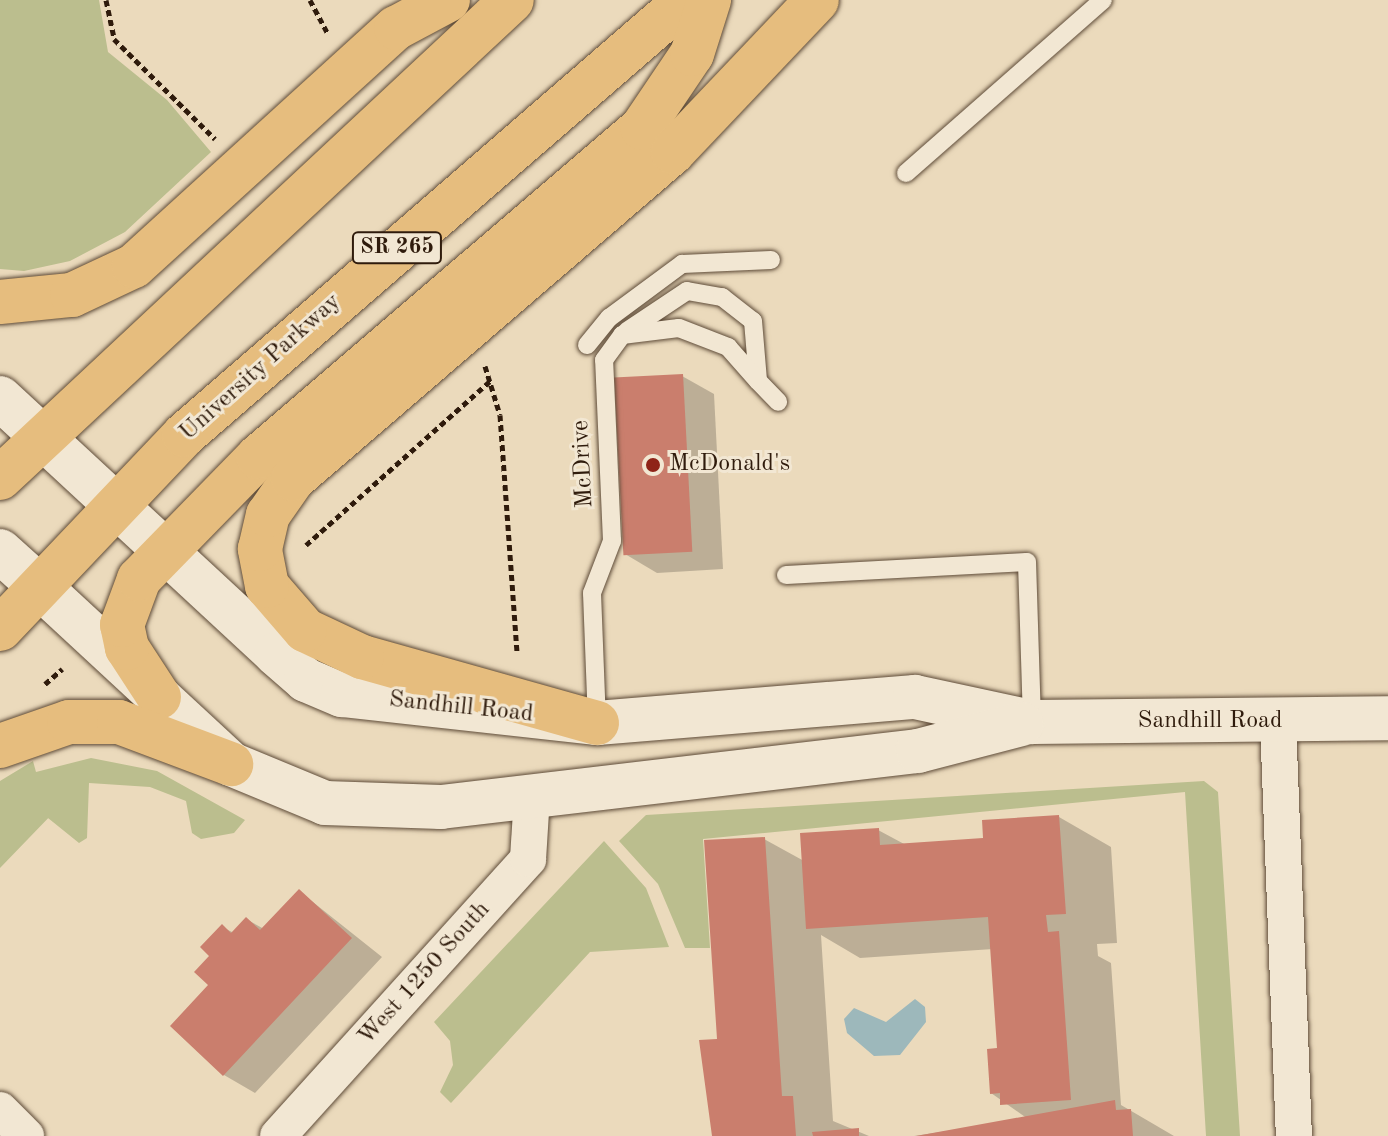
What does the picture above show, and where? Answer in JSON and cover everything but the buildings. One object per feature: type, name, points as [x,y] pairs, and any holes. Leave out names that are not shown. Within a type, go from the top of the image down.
[{"type":"main road","points":[[0,302],[72,295],[134,266],[396,28],[448,0]]},
{"type":"main road","points":[[0,478],[41,436],[512,0]]},
{"type":"main road","name":"University Parkway","points":[[0,629],[116,506],[259,366],[686,0]]},
{"type":"main road","points":[[159,697],[127,648],[122,625],[139,579],[163,549],[258,457],[642,128],[692,54],[709,0]]},
{"type":"main road","points":[[597,723],[362,657],[305,630],[267,586],[260,549],[268,515],[293,479],[673,152],[817,0]]},
{"type":"main road","points":[[0,746],[69,722],[119,722],[231,764]]},
{"type":"street","name":"Sandhill Road","points":[[0,398],[306,680],[342,695],[597,723],[915,697],[1032,722],[1278,722],[1388,718]]},
{"type":"street","name":"Sandhill Road","points":[[0,551],[231,764],[325,803],[441,807],[918,751],[1032,722]]},
{"type":"street","points":[[1278,722],[1294,1136]]},
{"type":"street","name":"West 1250 South","points":[[278,1136],[528,859],[532,795]]},
{"type":"street","points":[[0,1110],[26,1136]]},
{"type":"lane","points":[[906,173],[1103,0]]},
{"type":"lane","points":[[587,345],[609,318],[682,264],[771,260]]},
{"type":"lane","name":"McDrive","points":[[597,723],[592,593],[612,541],[604,360],[622,335],[673,297],[706,291],[753,321],[758,381]]},
{"type":"lane","points":[[622,335],[655,327],[702,334],[746,362],[758,381],[778,402]]},
{"type":"lane","points":[[786,575],[1027,562],[1032,722]]},
{"type":"path","points":[[106,0],[114,39],[218,143]]},
{"type":"path","points":[[310,0],[332,43]]},
{"type":"path","points":[[484,362],[500,415],[517,653]]},
{"type":"path","points":[[294,548],[312,543],[490,381]]},
{"type":"green space","points":[[0,0],[99,0],[108,52],[167,100],[211,152],[125,232],[70,261],[24,271],[0,269]]},
{"type":"green space","points":[[91,758],[157,771],[245,820],[234,833],[201,839],[192,833],[186,801],[150,787],[89,783],[87,838],[79,843],[48,818],[0,868],[0,781],[33,761],[36,772]]},
{"type":"green space","points":[[1204,781],[1218,792],[1240,1136],[1206,1136],[1185,792],[703,839],[710,948],[685,948],[658,884],[619,841],[646,815]]},
{"type":"green space","points":[[604,841],[646,888],[669,947],[590,952],[451,1103],[440,1092],[453,1065],[450,1041],[434,1022]]},
{"type":"water","points":[[915,999],[925,1007],[926,1022],[900,1055],[874,1056],[847,1033],[844,1019],[854,1008],[886,1022]]},
{"type":"place","name":"McDonald's","points":[[653,465]]}]
